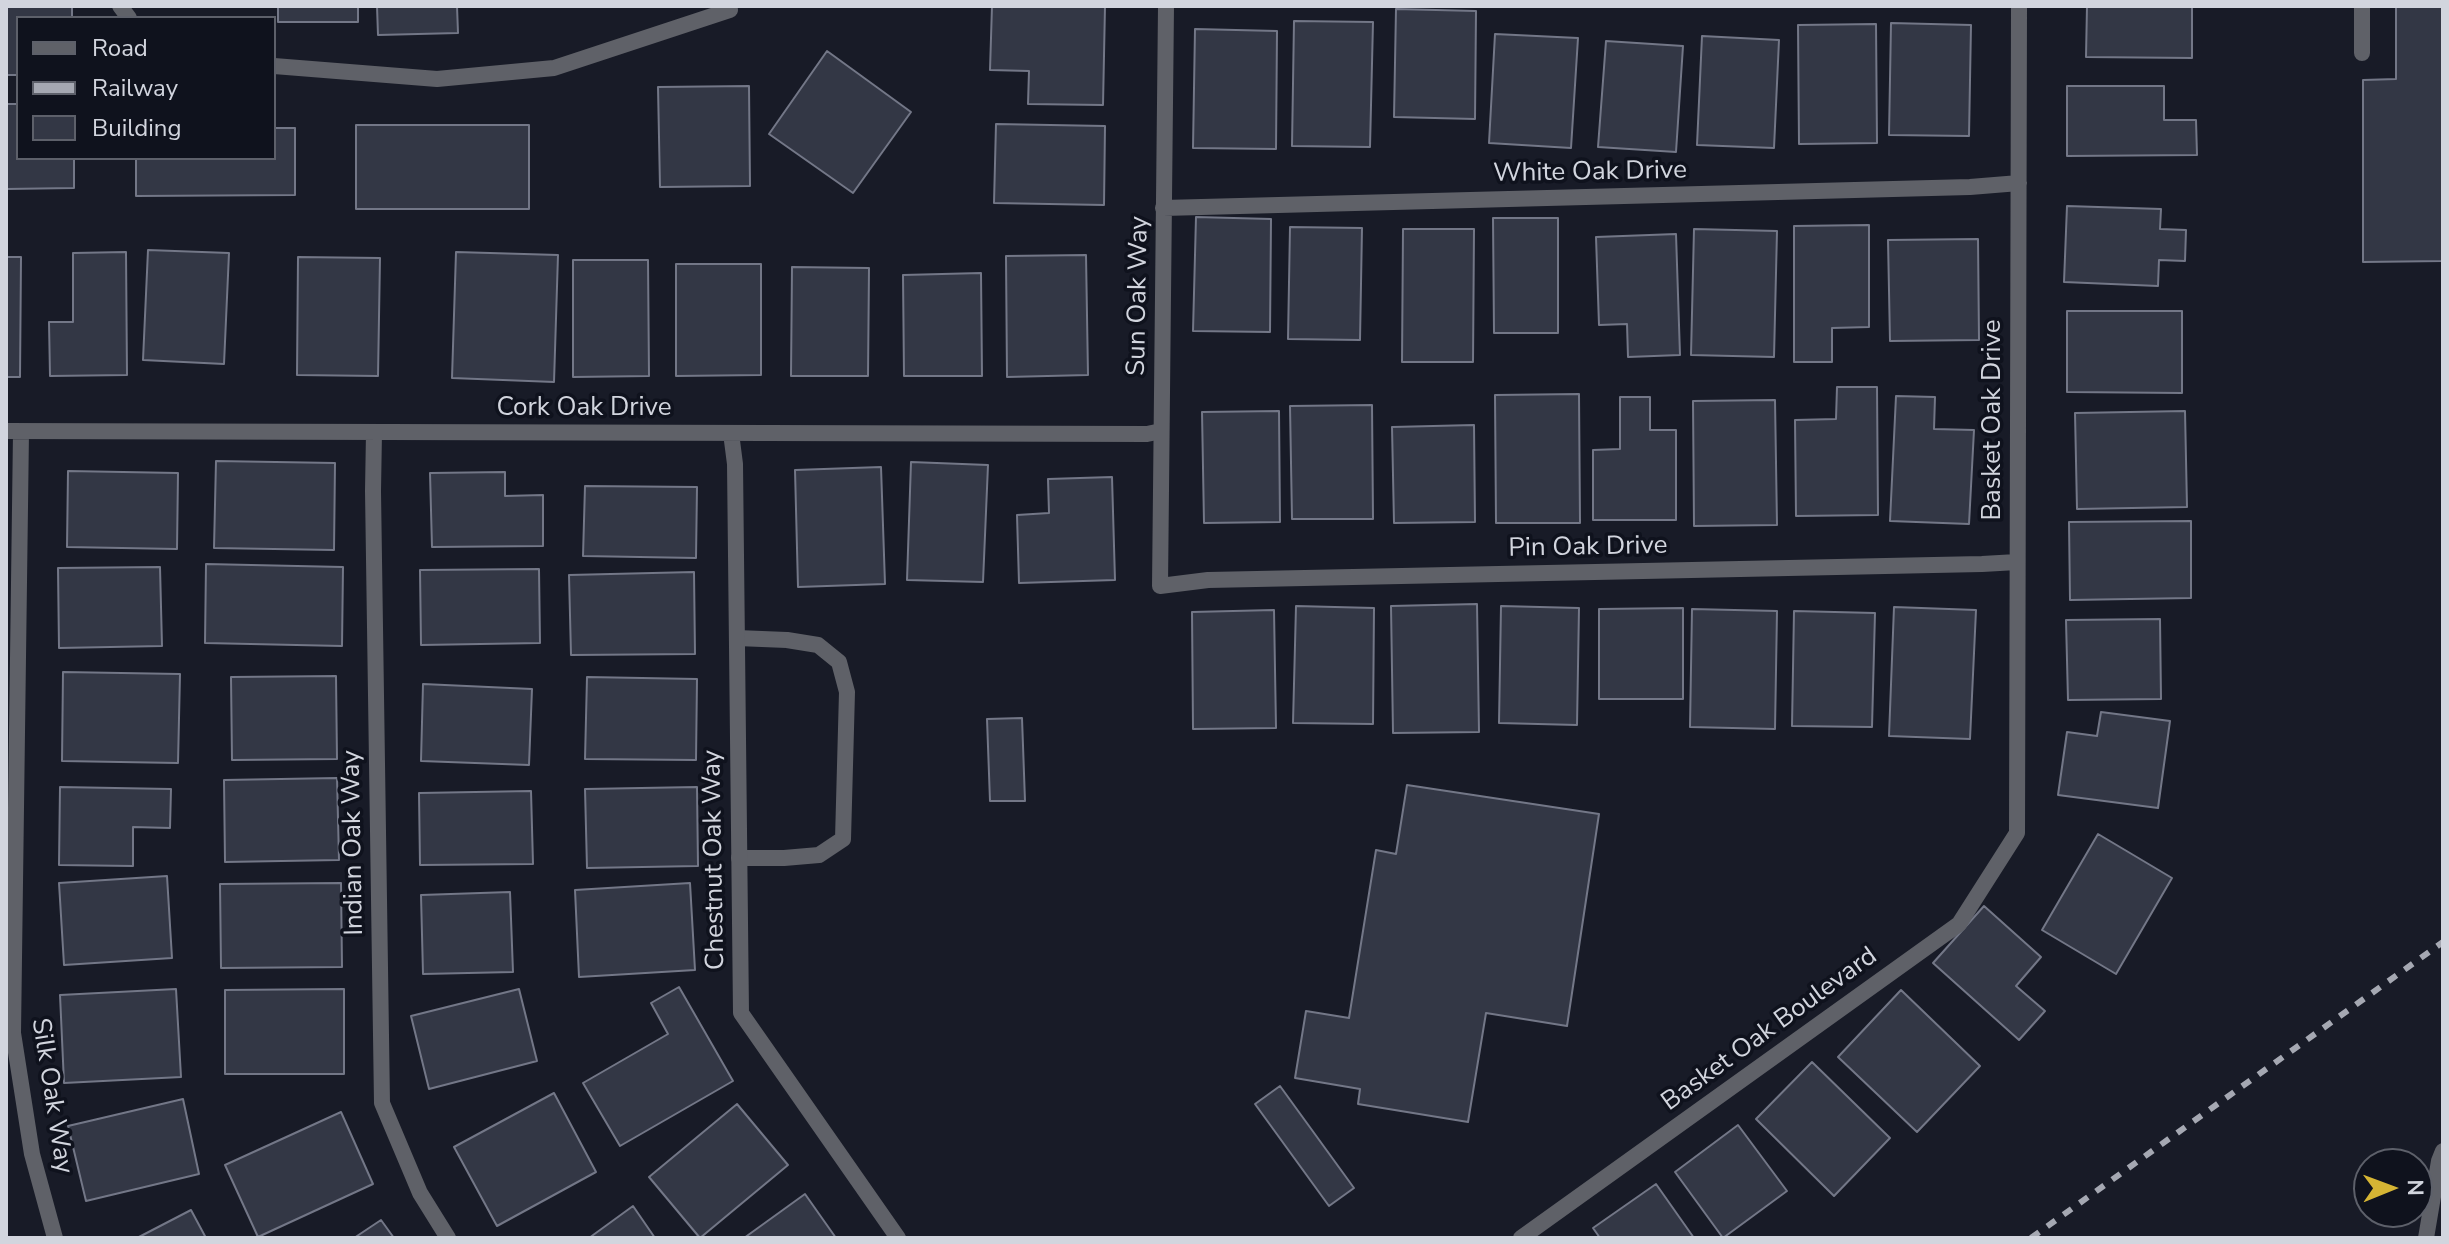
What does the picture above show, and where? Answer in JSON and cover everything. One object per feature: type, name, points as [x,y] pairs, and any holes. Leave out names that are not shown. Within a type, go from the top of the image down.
[{"type":"street","name":"Sun Oak Way","points":[[1160,586],[1166,6]]},
{"type":"street","name":"Basket Oak Drive","points":[[2017,833],[2019,6]]},
{"type":"street","points":[[2362,6],[2362,53]]},
{"type":"street","points":[[276,66],[437,79],[554,68],[730,10]]},
{"type":"street","name":"White Oak Drive","points":[[1163,208],[1970,187],[2019,183]]},
{"type":"street","name":"Cork Oak Drive","points":[[13,432],[1147,434],[1161,431]]},
{"type":"street","name":"Silk Oak Way","points":[[13,432],[13,1033],[32,1154],[55,1238]]},
{"type":"street","name":"Indian Oak Way","points":[[374,432],[382,1103],[420,1193],[448,1238]]},
{"type":"street","name":"Chestnut Oak Way","points":[[731,433],[735,464],[741,1013],[898,1238]]},
{"type":"street","name":"Pin Oak Drive","points":[[1160,586],[1208,580],[2017,562]]},
{"type":"street","points":[[737,638],[818,645],[839,662],[847,692],[843,839],[819,855],[739,858]]},
{"type":"street","name":"Basket Oak Boulevard","points":[[1521,1238],[1959,924],[2017,833]]},
{"type":"street","points":[[2426,1238],[2443,1151]]},
{"type":"building","points":[[6,6],[72,6],[72,16],[16,16],[16,75],[6,75]]},
{"type":"building","points":[[278,6],[358,6],[358,22],[278,22]]},
{"type":"building","points":[[377,6],[457,6],[458,33],[378,35]]},
{"type":"building","points":[[992,6],[1105,6],[1103,105],[1028,104],[1029,71],[990,70]]},
{"type":"building","points":[[2087,6],[2192,6],[2192,58],[2086,57]]},
{"type":"building","points":[[2396,6],[2443,6],[2443,261],[2363,262],[2363,80],[2396,79]]},
{"type":"building","points":[[1396,9],[1476,11],[1475,119],[1394,117]]},
{"type":"building","points":[[1294,21],[1373,22],[1370,147],[1292,146]]},
{"type":"building","points":[[1891,23],[1971,25],[1969,136],[1889,135]]},
{"type":"building","points":[[1876,24],[1877,143],[1799,144],[1798,25]]},
{"type":"building","points":[[1195,29],[1277,31],[1276,149],[1193,148]]},
{"type":"building","points":[[1495,34],[1578,38],[1571,148],[1489,143]]},
{"type":"building","points":[[1702,36],[1779,40],[1774,148],[1697,145]]},
{"type":"building","points":[[1606,41],[1683,46],[1676,152],[1598,147]]},
{"type":"building","points":[[827,51],[911,112],[853,193],[769,134]]},
{"type":"building","points":[[749,86],[750,186],[660,187],[658,87]]},
{"type":"building","points":[[2067,86],[2164,86],[2164,120],[2196,120],[2197,155],[2067,156]]},
{"type":"building","points":[[6,104],[16,104],[16,160],[74,160],[74,188],[6,189]]},
{"type":"building","points":[[996,124],[1105,126],[1104,205],[994,203]]},
{"type":"building","points":[[356,125],[529,125],[529,209],[356,209]]},
{"type":"building","points":[[276,128],[295,128],[295,195],[136,196],[136,160],[276,160]]},
{"type":"building","points":[[2067,206],[2161,209],[2160,229],[2186,230],[2185,261],[2159,260],[2158,286],[2064,282]]},
{"type":"building","points":[[1196,217],[1271,219],[1270,332],[1193,331]]},
{"type":"building","points":[[1493,218],[1558,218],[1558,333],[1494,333]]},
{"type":"building","points":[[1869,225],[1869,327],[1832,328],[1832,362],[1794,362],[1794,226]]},
{"type":"building","points":[[1290,227],[1362,228],[1360,340],[1288,339]]},
{"type":"building","points":[[1403,229],[1474,229],[1473,362],[1402,362]]},
{"type":"building","points":[[1694,229],[1777,231],[1774,357],[1691,355]]},
{"type":"building","points":[[1676,234],[1680,355],[1628,357],[1627,324],[1599,325],[1596,237]]},
{"type":"building","points":[[1978,239],[1979,340],[1890,341],[1888,240]]},
{"type":"building","points":[[148,250],[229,253],[224,364],[143,360]]},
{"type":"building","points":[[126,252],[127,375],[50,376],[49,322],[73,322],[73,253]]},
{"type":"building","points":[[456,252],[558,255],[554,382],[452,378]]},
{"type":"building","points":[[1086,255],[1088,375],[1007,377],[1006,256]]},
{"type":"building","points":[[6,257],[21,257],[20,377],[6,377]]},
{"type":"building","points":[[298,257],[380,258],[378,376],[297,375]]},
{"type":"building","points":[[573,260],[648,260],[649,376],[573,377]]},
{"type":"building","points":[[676,264],[761,264],[761,375],[676,376]]},
{"type":"building","points":[[792,267],[869,268],[868,376],[791,376]]},
{"type":"building","points":[[981,273],[982,376],[904,376],[903,275]]},
{"type":"building","points":[[2067,311],[2182,311],[2182,393],[2067,392]]},
{"type":"building","points":[[1837,387],[1877,387],[1878,515],[1796,516],[1795,420],[1836,419]]},
{"type":"building","points":[[1579,394],[1580,523],[1496,523],[1495,395]]},
{"type":"building","points":[[1896,396],[1935,397],[1934,429],[1974,430],[1969,524],[1890,521]]},
{"type":"building","points":[[1620,397],[1650,397],[1650,430],[1676,430],[1676,520],[1593,520],[1593,450],[1620,449]]},
{"type":"building","points":[[1775,400],[1777,525],[1694,526],[1693,401]]},
{"type":"building","points":[[1372,405],[1373,519],[1292,519],[1290,406]]},
{"type":"building","points":[[1279,411],[1280,522],[1204,523],[1202,412]]},
{"type":"building","points":[[2185,411],[2187,507],[2077,509],[2075,413]]},
{"type":"building","points":[[1474,425],[1475,522],[1394,523],[1392,427]]},
{"type":"building","points":[[216,461],[335,463],[334,550],[214,548]]},
{"type":"building","points":[[911,462],[988,465],[983,582],[907,580]]},
{"type":"building","points":[[881,467],[885,584],[798,587],[795,470]]},
{"type":"building","points":[[68,471],[178,473],[177,549],[67,547]]},
{"type":"building","points":[[505,472],[505,496],[543,495],[543,546],[432,547],[430,473]]},
{"type":"building","points":[[1112,477],[1115,580],[1019,583],[1017,515],[1049,513],[1048,479]]},
{"type":"building","points":[[585,486],[697,487],[696,558],[583,556]]},
{"type":"building","points":[[2191,521],[2191,598],[2070,600],[2069,522]]},
{"type":"building","points":[[206,564],[343,567],[342,646],[205,643]]},
{"type":"building","points":[[160,567],[162,646],[59,648],[58,568]]},
{"type":"building","points":[[539,569],[540,643],[421,645],[420,570]]},
{"type":"building","points":[[694,572],[695,654],[571,655],[569,575]]},
{"type":"building","points":[[1477,604],[1479,732],[1393,733],[1391,606]]},
{"type":"building","points":[[1296,606],[1374,608],[1373,724],[1293,723]]},
{"type":"building","points":[[1501,606],[1579,608],[1577,725],[1499,723]]},
{"type":"building","points":[[1894,607],[1976,610],[1970,739],[1889,736]]},
{"type":"building","points":[[1683,608],[1683,699],[1599,699],[1599,609]]},
{"type":"building","points":[[1692,609],[1777,611],[1775,729],[1690,727]]},
{"type":"building","points":[[1274,610],[1276,728],[1193,729],[1192,612]]},
{"type":"building","points":[[1794,611],[1875,613],[1872,727],[1792,726]]},
{"type":"building","points":[[2160,619],[2161,699],[2068,700],[2066,620]]},
{"type":"building","points":[[63,672],[180,674],[178,763],[62,761]]},
{"type":"building","points":[[336,676],[337,759],[232,760],[231,677]]},
{"type":"building","points":[[587,677],[697,679],[696,760],[585,759]]},
{"type":"building","points":[[423,684],[532,689],[529,765],[421,761]]},
{"type":"building","points":[[2101,712],[2170,721],[2158,808],[2058,795],[2067,732],[2097,736]]},
{"type":"building","points":[[1022,718],[1025,801],[990,801],[987,719]]},
{"type":"building","points":[[337,778],[339,860],[225,862],[224,780]]},
{"type":"building","points":[[1407,785],[1599,814],[1567,1026],[1486,1013],[1468,1122],[1358,1104],[1360,1089],[1295,1078],[1306,1011],[1349,1018],[1376,850],[1396,854]]},
{"type":"building","points":[[60,787],[171,789],[170,828],[133,827],[133,866],[59,865]]},
{"type":"building","points":[[697,787],[698,866],[587,868],[585,789]]},
{"type":"building","points":[[531,791],[533,864],[420,865],[419,793]]},
{"type":"building","points":[[2098,834],[2172,878],[2116,974],[2042,930]]},
{"type":"building","points":[[167,876],[172,958],[64,965],[59,883]]},
{"type":"building","points":[[341,883],[342,967],[221,968],[220,884]]},
{"type":"building","points":[[690,883],[695,970],[579,977],[575,890]]},
{"type":"building","points":[[510,892],[513,972],[423,974],[421,895]]},
{"type":"building","points":[[1984,906],[2041,957],[2016,986],[2045,1011],[2019,1040],[1933,963]]},
{"type":"building","points":[[679,987],[733,1081],[620,1146],[583,1083],[668,1034],[651,1003]]},
{"type":"building","points":[[176,989],[181,1077],[64,1083],[60,995]]},
{"type":"building","points":[[344,989],[344,1074],[225,1074],[225,990]]},
{"type":"building","points":[[519,989],[537,1061],[429,1089],[411,1016]]},
{"type":"building","points":[[1901,990],[1980,1066],[1917,1132],[1838,1057]]},
{"type":"building","points":[[1812,1062],[1890,1138],[1834,1196],[1756,1119]]},
{"type":"building","points":[[1280,1086],[1354,1188],[1329,1206],[1255,1104]]},
{"type":"building","points":[[554,1093],[596,1172],[497,1226],[454,1147]]},
{"type":"building","points":[[183,1099],[199,1174],[86,1201],[68,1126]]},
{"type":"building","points":[[737,1104],[788,1165],[700,1238],[649,1177]]},
{"type":"building","points":[[341,1112],[373,1184],[258,1237],[225,1165]]},
{"type":"building","points":[[1738,1125],[1787,1191],[1723,1238],[1675,1172]]},
{"type":"building","points":[[1656,1184],[1694,1238],[1600,1238],[1593,1228]]},
{"type":"building","points":[[805,1194],[836,1238],[744,1238]]},
{"type":"building","points":[[633,1206],[655,1238],[589,1238]]},
{"type":"building","points":[[191,1210],[206,1238],[137,1238]]},
{"type":"building","points":[[381,1220],[394,1238],[354,1238]]},
{"type":"railway","points":[[2031,1238],[2443,942]]}]
